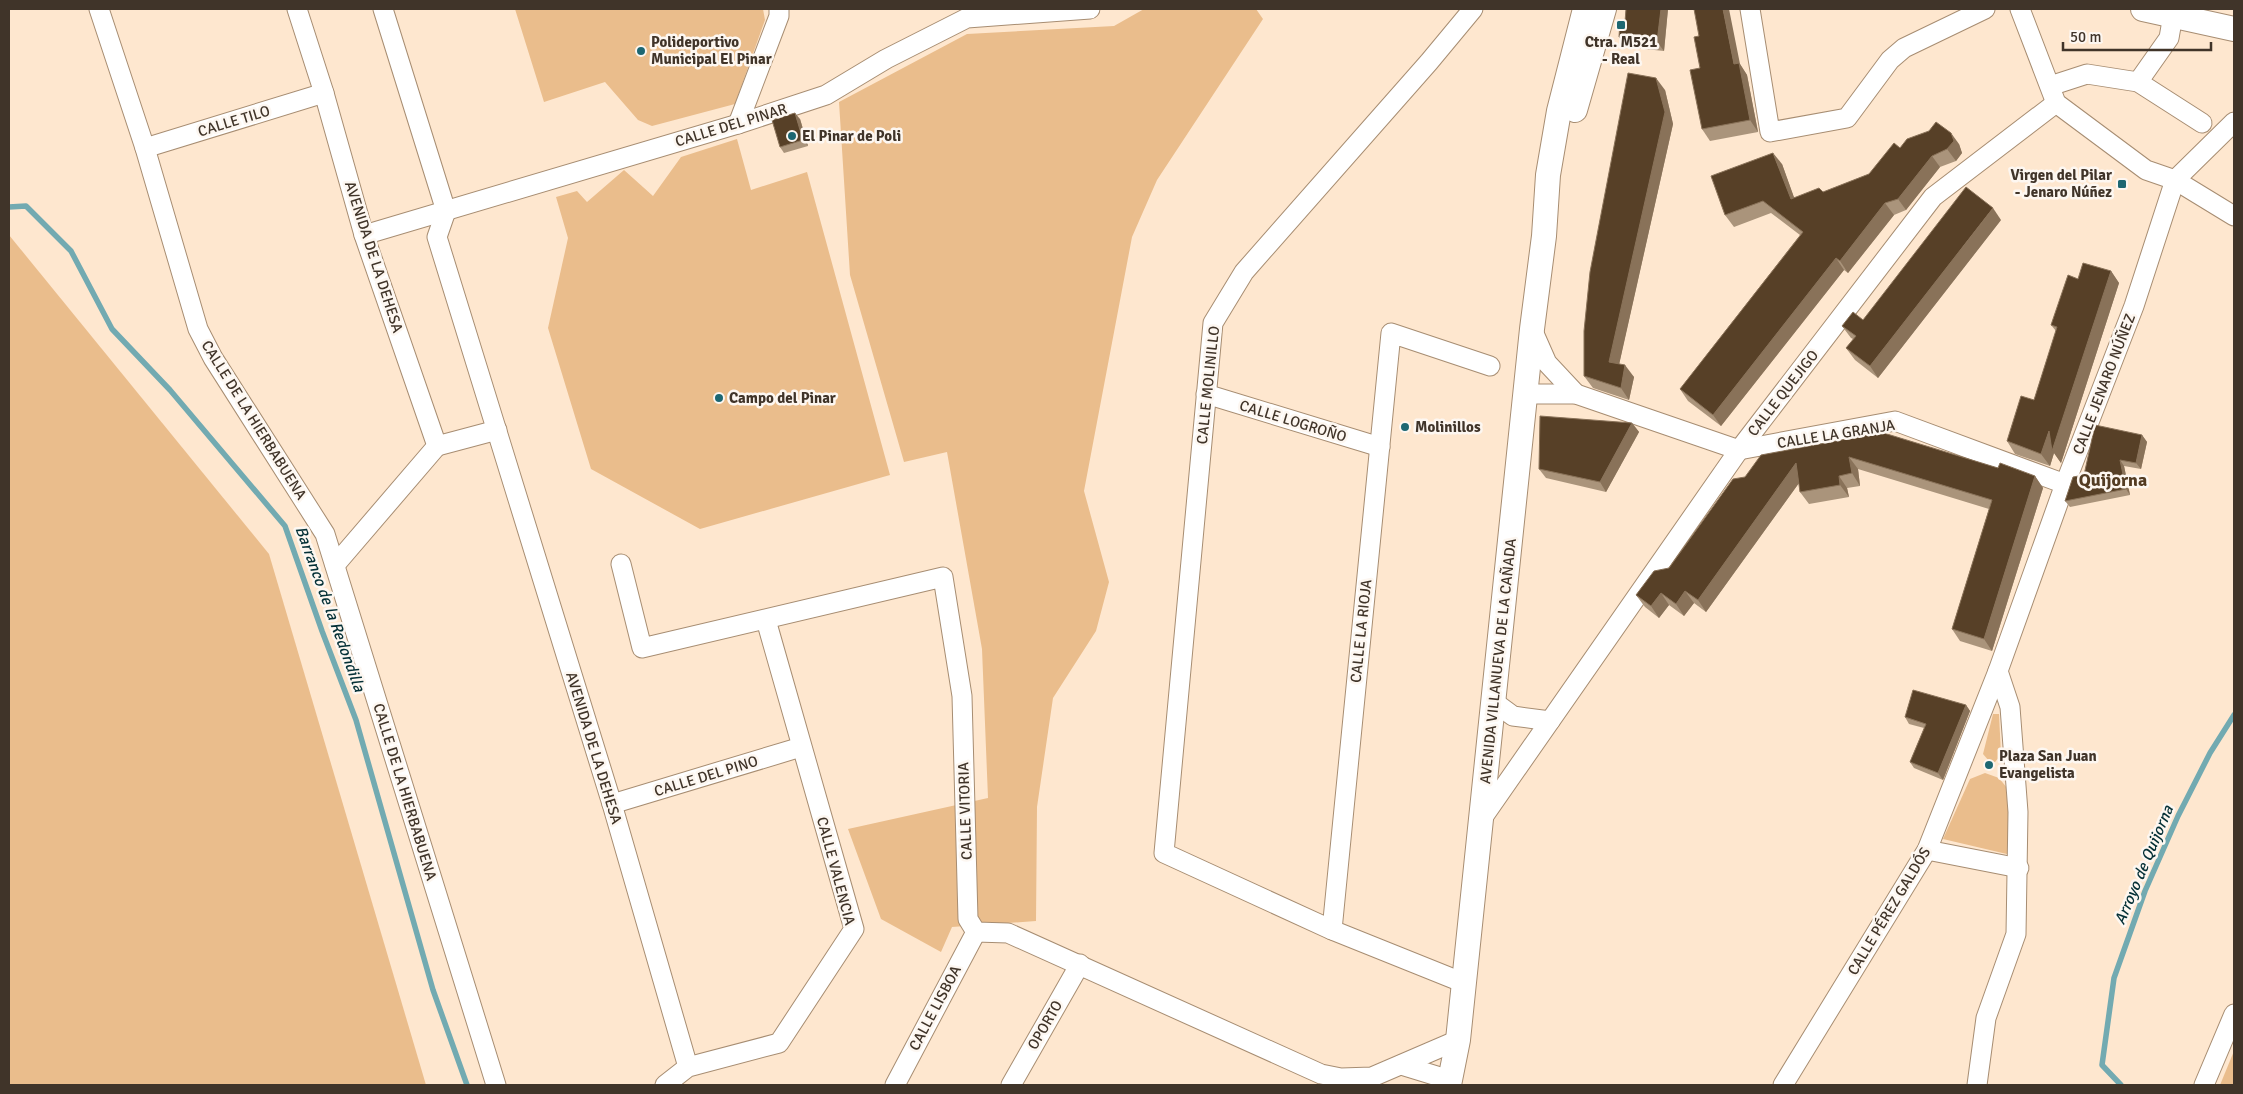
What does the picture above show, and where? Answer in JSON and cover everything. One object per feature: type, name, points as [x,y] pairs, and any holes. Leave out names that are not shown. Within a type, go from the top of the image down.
[{"type":"main road","name":"AVENIDA VILLANUEVA DE LA CAÑADA","points":[[1450,1082],[1458,1040],[1532,329],[1544,236],[1548,175],[1559,111],[1585,9]]},
{"type":"main road","name":"AVENIDA VILLANUEVA DE LA CAÑADA","points":[[1544,236],[1574,116],[1604,9]]},
{"type":"main road","points":[[2159,11],[2234,29]]},
{"type":"street","name":"CALLE DE LA HIERBABUENA","points":[[99,9],[145,148],[198,330],[213,358],[325,534],[496,1085]]},
{"type":"street","name":"AVENIDA DE LA DEHESA","points":[[297,9],[324,93],[364,235],[437,446]]},
{"type":"street","points":[[383,9],[446,211]]},
{"type":"street","points":[[738,124],[779,16],[779,9]]},
{"type":"street","name":"CALLE DEL PINAR","points":[[364,235],[738,124],[826,95],[886,59],[967,18],[1090,9]]},
{"type":"street","name":"CALLE MOLINILLO","points":[[1332,930],[1164,853],[1213,323],[1244,272],[1429,62],[1473,9]]},
{"type":"street","points":[[1750,9],[1770,132],[1847,118],[1890,60],[1904,48],[1985,9]]},
{"type":"street","points":[[2020,9],[2053,94],[2138,165],[2146,170],[2175,180],[2234,216]]},
{"type":"street","points":[[2159,11],[2169,38],[2138,82],[2202,123]]},
{"type":"street","name":"CALLE QUEJIGO","points":[[1481,820],[1739,450],[1933,197],[2053,94],[2087,74],[2138,82]]},
{"type":"street","name":"CALLE TILO","points":[[145,148],[324,93]]},
{"type":"street","points":[[2175,180],[2234,122]]},
{"type":"street","name":"CALLE JENARO NÚÑEZ","points":[[1998,670],[2065,484],[2134,306],[2175,180]]},
{"type":"street","name":"AVENIDA DE LA DEHESA","points":[[446,211],[437,237],[612,804],[688,1067]]},
{"type":"street","name":"CALLE LA GRANJA","points":[[1532,329],[1547,363],[1576,394]]},
{"type":"street","name":"CALLE LA RIOJA","points":[[1332,930],[1391,333],[1490,366]]},
{"type":"street","name":"CALLE LOGROÑO","points":[[1206,394],[1380,447]]},
{"type":"street","name":"CALLE LA GRANJA","points":[[1526,394],[1576,394],[1739,450],[1895,421],[2065,484]]},
{"type":"street","points":[[334,565],[437,446],[497,430]]},
{"type":"street","name":"CALLE VITORIA","points":[[620,564],[642,648],[942,577],[962,696],[968,919],[976,932]]},
{"type":"street","name":"CALLE VALENCIA","points":[[665,1085],[688,1067],[779,1043],[854,929],[766,620]]},
{"type":"street","points":[[1977,1085],[1986,1018],[2016,934],[2019,868],[2018,812],[2010,707],[1998,670]]},
{"type":"street","name":"CALLE PÉREZ GALDÓS","points":[[1783,1085],[1927,850],[1998,670]]},
{"type":"street","points":[[1494,702],[1513,716],[1550,721]]},
{"type":"street","name":"CALLE DEL PINO","points":[[612,804],[801,747]]},
{"type":"street","points":[[1927,850],[2019,868]]},
{"type":"street","points":[[1332,930],[1464,983]]},
{"type":"street","points":[[976,932],[1008,933],[1321,1074],[1342,1078],[1372,1077],[1458,1040]]},
{"type":"street","name":"CALLE LISBOA","points":[[895,1085],[976,932]]},
{"type":"street","name":"OPORTO","points":[[1011,1085],[1080,964]]},
{"type":"street","points":[[2204,1085],[2234,1014]]},
{"type":"street","points":[[1401,1065],[1450,1082]]},
{"type":"shaded area","name":"Polideportivo Municipal El Pinar","points":[[515,9],[763,9],[765,20],[735,104],[652,126],[638,120],[605,82],[544,102]]},
{"type":"shaded area","points":[[1144,9],[1256,9],[1263,19],[1157,180],[1132,237],[1084,491],[1109,582],[1096,631],[1053,698],[1037,807],[1036,921],[952,927],[941,952],[881,919],[848,829],[988,798],[982,649],[947,452],[904,462],[850,275],[839,102],[967,34],[1114,26]]},
{"type":"shaded area","name":"Campo del Pinar","points":[[737,139],[751,190],[807,172],[890,475],[700,529],[591,469],[548,328],[568,238],[556,197],[577,191],[587,202],[624,170],[653,196],[681,157]]},
{"type":"shaded area","points":[[9,235],[269,554],[426,1085],[9,1085]]},
{"type":"shaded area","points":[[1993,714],[1999,714],[2001,755],[1995,762],[1989,761],[1983,754]]},
{"type":"shaded area","points":[[1985,773],[1999,778],[2007,788],[2011,855],[1943,839],[1970,779]]},
{"type":"shaded area","points":[[2234,1051],[2234,1085],[2220,1085]]},
{"type":"building","points":[[1626,9],[1661,9],[1657,42],[1619,37],[1620,21],[1625,22]]},
{"type":"building","points":[[1694,9],[1723,9],[1734,64],[1739,63],[1750,120],[1702,129],[1690,70],[1700,68],[1694,37],[1699,36]]},
{"type":"building","points":[[1628,73],[1656,78],[1665,112],[1609,362],[1625,365],[1621,388],[1584,376],[1584,331],[1590,272]]},
{"type":"building","name":"El Pinar de Poli","points":[[795,113],[803,140],[780,147],[772,120]]},
{"type":"building","points":[[1936,122],[1951,133],[1954,141],[1947,149],[1932,156],[1898,199],[1885,203],[1840,261],[1836,258],[1713,415],[1680,389],[1803,232],[1763,201],[1725,215],[1711,176],[1773,153],[1791,199],[1819,188],[1823,192],[1869,174],[1894,143],[1900,148],[1907,139],[1929,131]]},
{"type":"building","points":[[1966,187],[1993,208],[1870,366],[1846,348],[1856,336],[1842,326],[1853,312],[1863,320]]},
{"type":"building","points":[[2083,263],[2111,271],[2052,451],[2049,431],[2041,454],[2007,441],[2021,396],[2034,400],[2057,327],[2051,325],[2068,275],[2078,279]]},
{"type":"building","points":[[1540,416],[1632,423],[1600,482],[1539,469]]},
{"type":"building","points":[[2095,425],[2142,435],[2136,463],[2120,460],[2126,489],[2065,501],[2073,477],[2084,475]]},
{"type":"building","points":[[1874,430],[1998,468],[2000,463],[2035,476],[1984,639],[1952,629],[1992,500],[1849,457],[1852,473],[1839,476],[1840,485],[1800,492],[1796,463],[1698,600],[1685,591],[1676,604],[1661,593],[1651,606],[1636,595],[1654,571],[1669,568],[1733,479],[1745,477],[1761,455],[1873,434]]},
{"type":"building","points":[[1913,690],[1966,705],[1938,773],[1910,762],[1926,724],[1905,717]]},
{"type":"waterway","name":"Barranco de la Redondilla","points":[[9,207],[26,206],[71,251],[112,329],[170,390],[285,526],[356,720],[433,990],[467,1085]]},
{"type":"waterway","name":"Arroyo de Quijorna","points":[[2121,1085],[2102,1065],[2114,978],[2145,891],[2178,816],[2210,753],[2234,715]]},
{"type":"place","name":"Ctra. M521 - Real","points":[[1621,25]]},
{"type":"place","name":"Polideportivo Municipal El Pinar","points":[[641,51]]},
{"type":"place","name":"El Pinar de Poli","points":[[792,136]]},
{"type":"place","name":"Virgen del Pilar - Jenaro Núñez","points":[[2122,184]]},
{"type":"place","name":"Campo del Pinar","points":[[719,398]]},
{"type":"place","name":"Molinillos","points":[[1405,427]]},
{"type":"place","name":"Plaza San Juan Evangelista","points":[[1989,765]]},
{"type":"district","name":"Quijorna","points":[[2113,480]]}]
